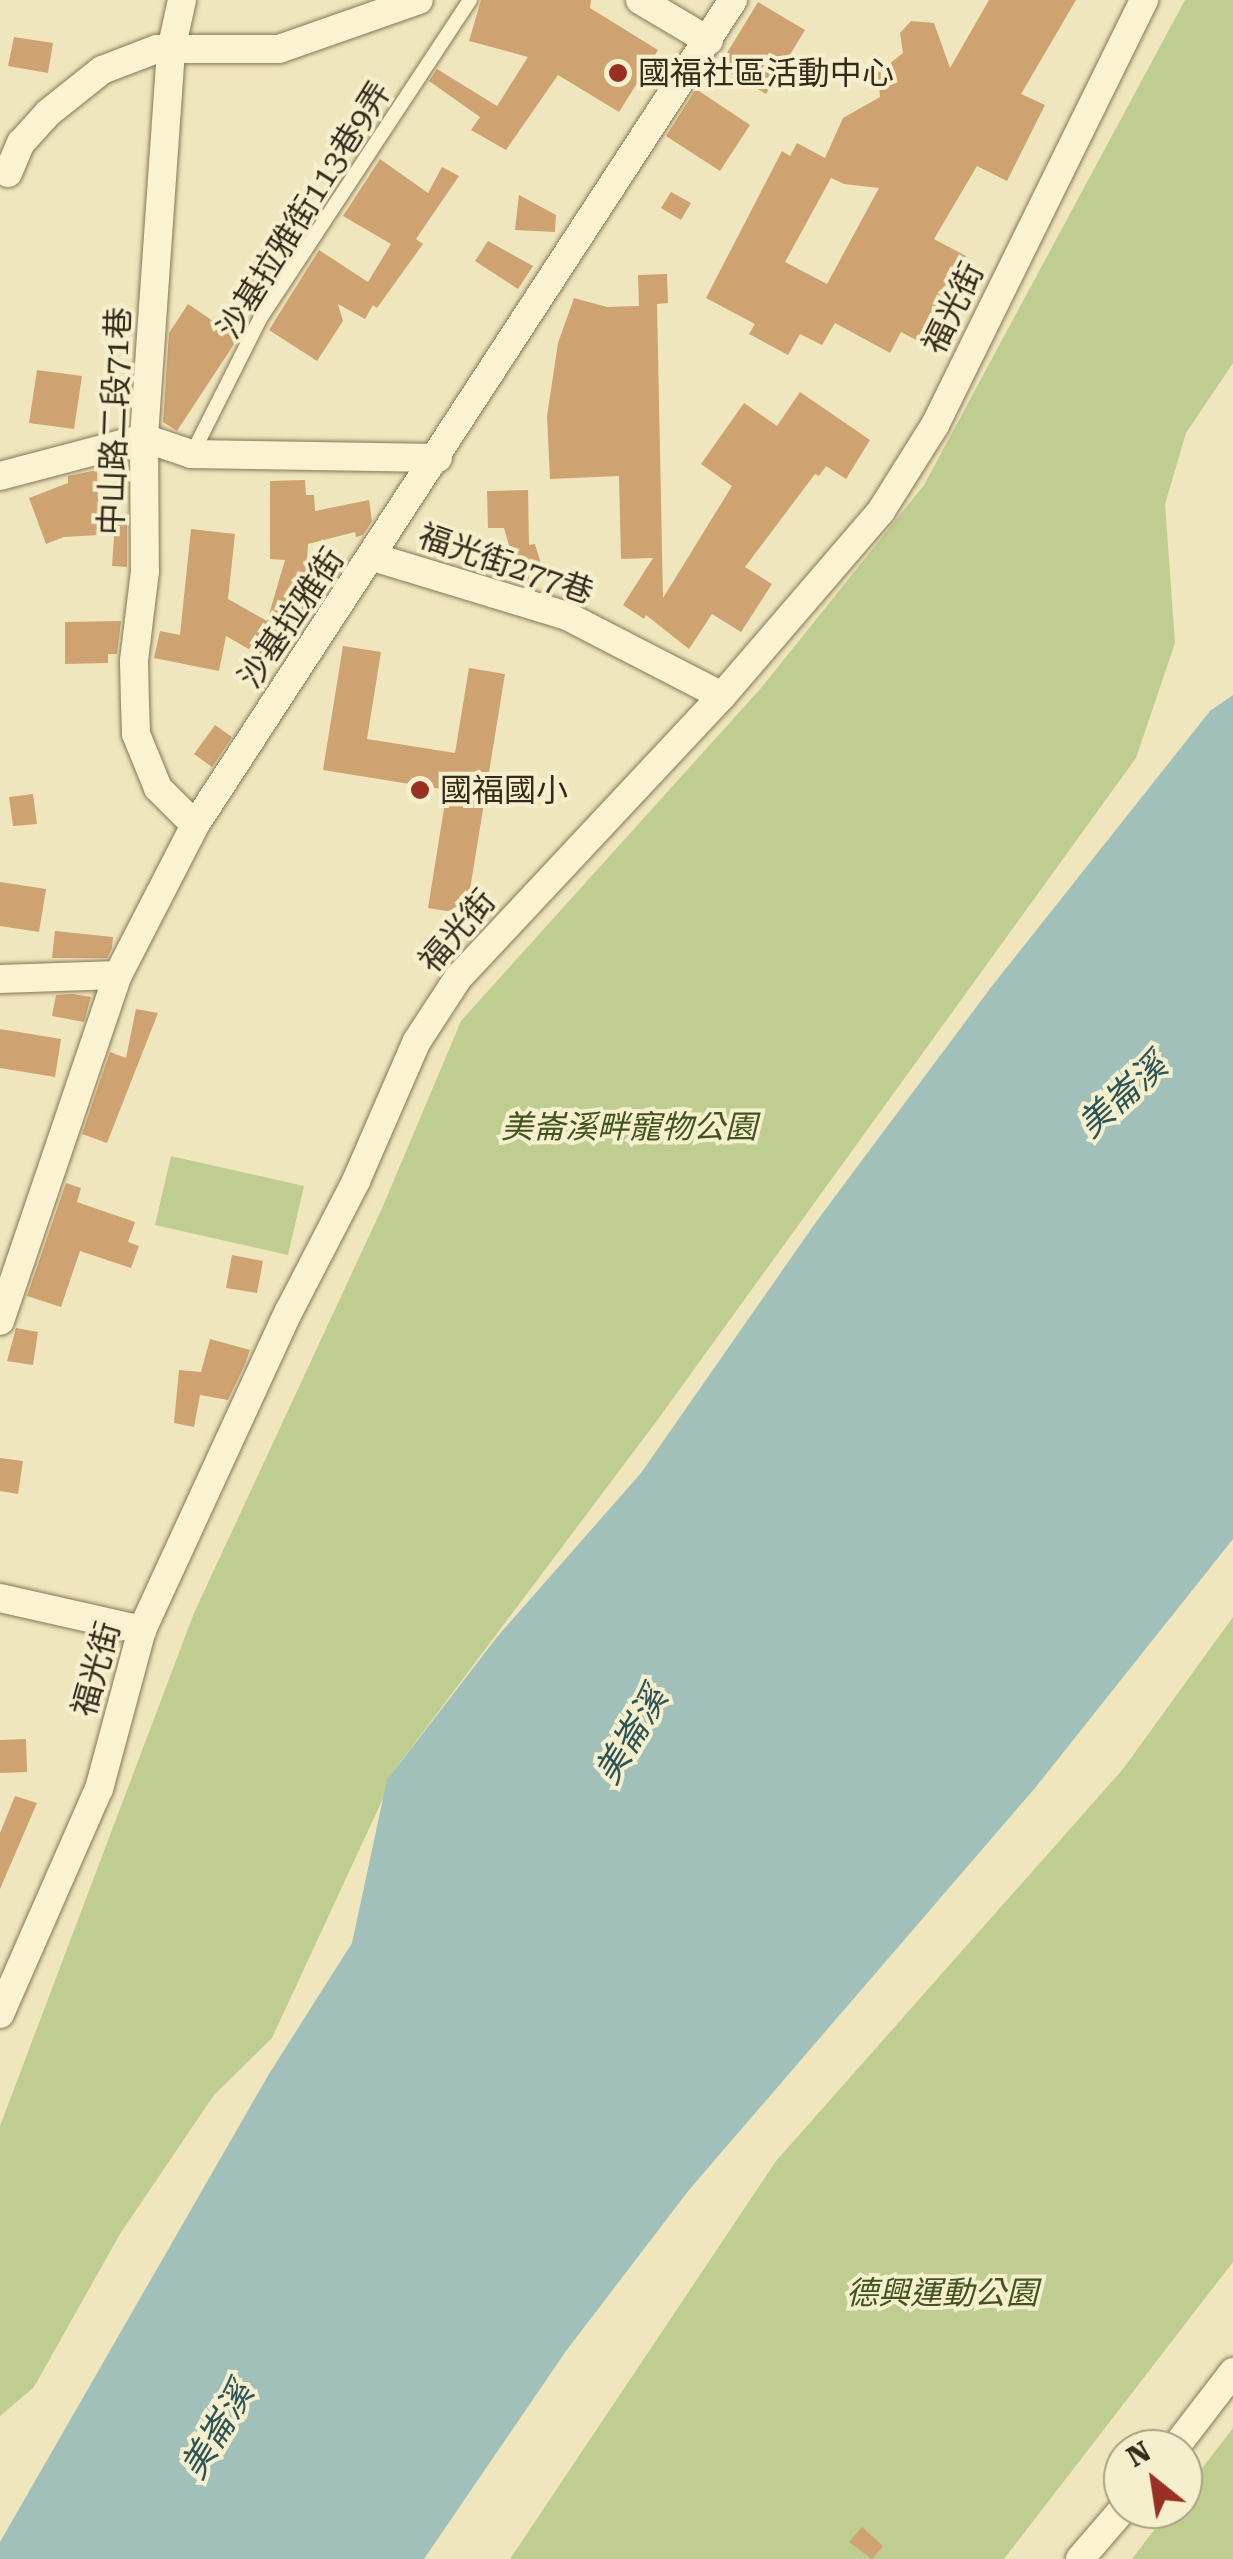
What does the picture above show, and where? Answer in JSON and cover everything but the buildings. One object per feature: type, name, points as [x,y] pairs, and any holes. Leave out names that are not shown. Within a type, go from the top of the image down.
[{"type":"street","name":"中山路二段71巷","points":[[182,0],[171,50],[144,438],[145,572],[134,661],[136,734],[158,788],[195,825]]},
{"type":"street","points":[[4,182],[20,143],[75,89],[133,58],[171,50],[279,49],[419,0]]},
{"type":"street","points":[[640,0],[709,41]]},
{"type":"street","name":"沙基拉雅街","points":[[1,1314],[118,975],[195,825],[438,458],[733,0]]},
{"type":"street","name":"福光街","points":[[0,2014],[99,1789],[142,1630],[290,1311],[356,1181],[418,1041],[458,978],[722,696],[881,511],[935,425],[1144,0]]},
{"type":"street","points":[[0,476],[144,438],[191,454],[438,458]]},
{"type":"street","name":"福光街277巷","points":[[373,556],[568,616],[722,696]]},
{"type":"street","points":[[0,979],[118,975]]},
{"type":"street","points":[[0,1598],[142,1630]]},
{"type":"street","points":[[1189,2429],[1233,2372]]},
{"type":"street","points":[[1080,2559],[1106,2529]]},
{"type":"lane","name":"沙基拉雅街113巷9弄","points":[[191,454],[261,317],[470,0]]},
{"type":"green space","name":"美崙溪畔寵物公園","points":[[1185,0],[1233,0],[1233,363],[1186,433],[1165,504],[1175,643],[1136,758],[656,1422],[399,1764],[272,2038],[214,2095],[120,2234],[34,2387],[0,2416],[0,2126],[194,1613],[383,1206],[461,1021],[761,688],[924,485]]},
{"type":"green space","points":[[171,1156],[304,1186],[288,1255],[155,1225]]},
{"type":"green space","name":"德興運動公園","points":[[1233,1617],[1233,2262],[1004,2559],[510,2559],[776,2161],[1123,1769]]},
{"type":"green space","points":[[1233,2428],[1233,2559],[1132,2559],[1155,2529],[1203,2529],[1203,2467]]},
{"type":"water","name":"美崙溪","points":[[1233,695],[1233,1539],[1035,1788],[689,2190],[566,2351],[424,2559],[0,2559],[0,2542],[269,2074],[352,1943],[387,1780],[497,1637],[641,1473],[816,1222],[992,986],[1210,711]]},
{"type":"place","name":"國福社區活動中心","points":[[618,73]]},
{"type":"place","name":"國福國小","points":[[420,790]]}]
